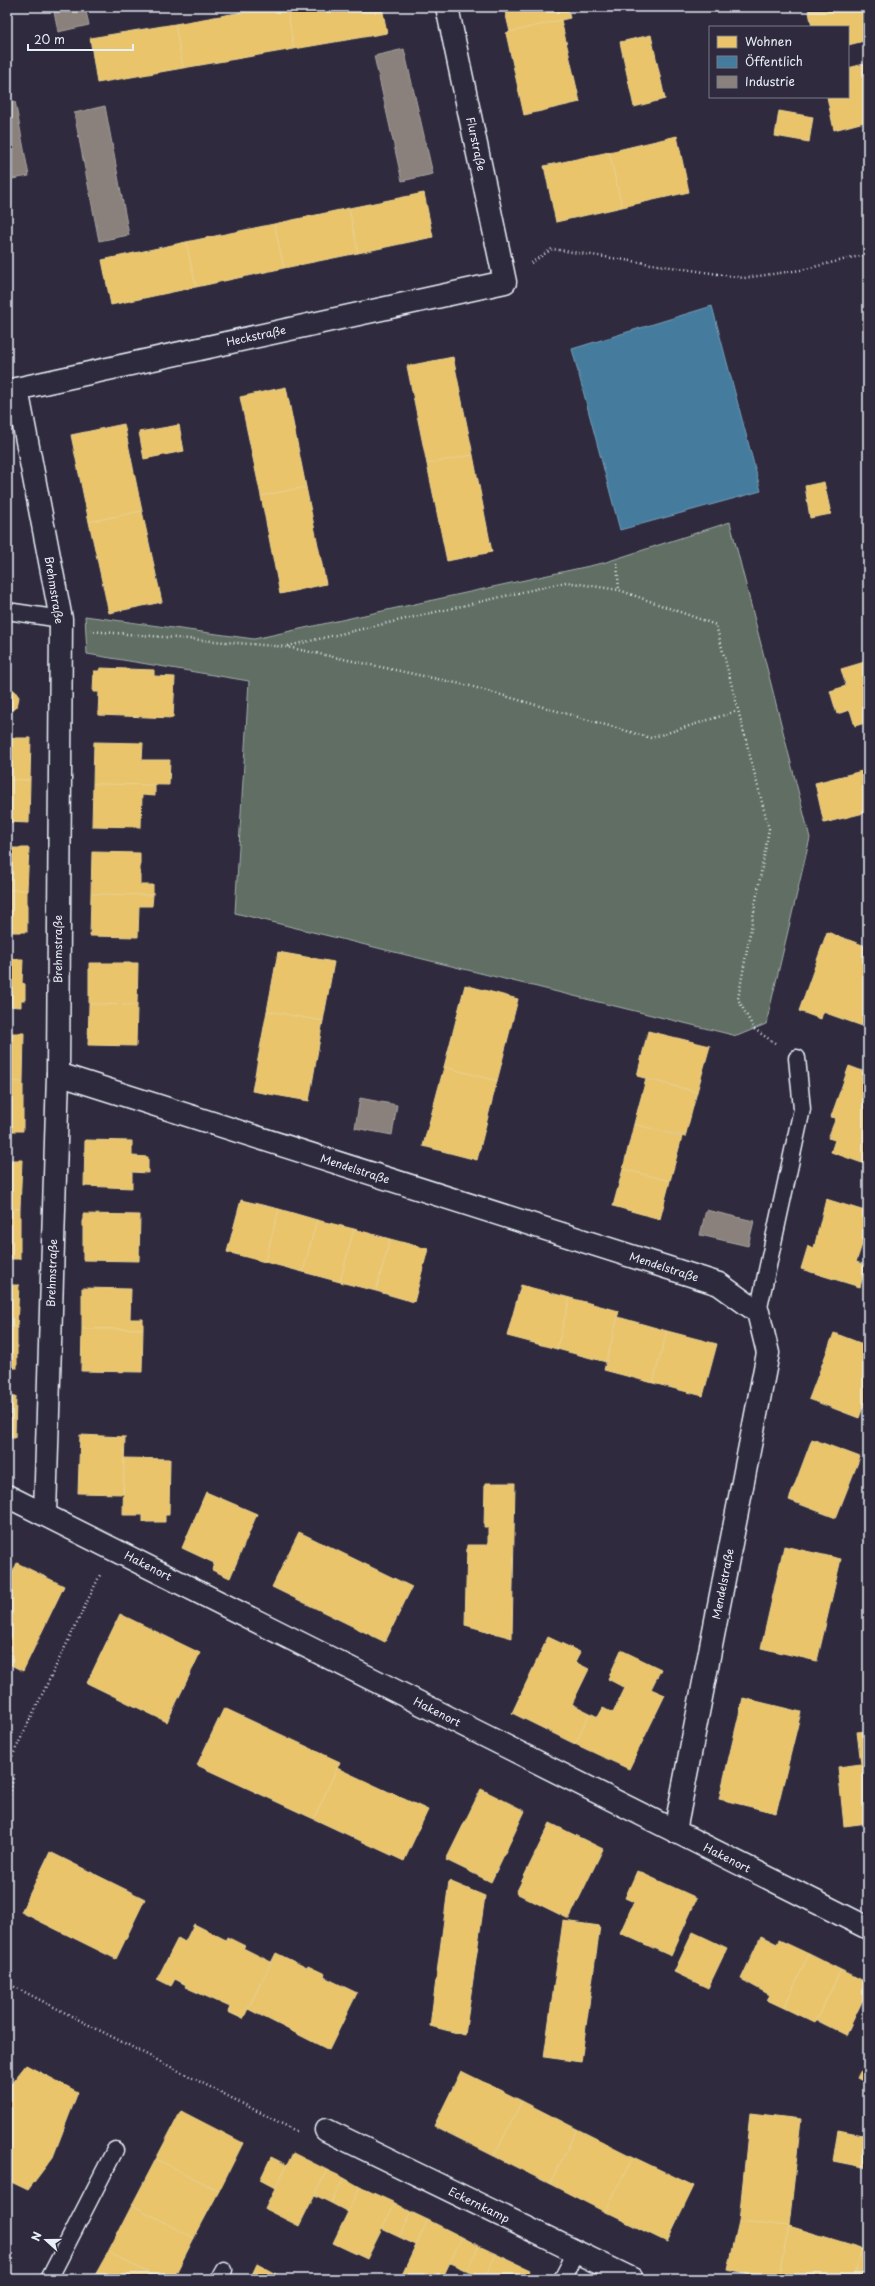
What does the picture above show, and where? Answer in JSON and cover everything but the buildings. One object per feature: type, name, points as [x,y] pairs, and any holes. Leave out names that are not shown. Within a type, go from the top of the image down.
[{"type":"street","name":"Flurstraße","points":[[447,7],[505,282]]},
{"type":"street","name":"Heckstraße","points":[[12,390],[505,282]]},
{"type":"street","name":"Brehmstraße","points":[[12,390],[60,624],[58,1074],[45,1514]]},
{"type":"street","name":"Mendelstraße","points":[[58,1074],[719,1284],[758,1312],[768,1353],[674,1832]]},
{"type":"street","name":"Hakenort","points":[[7,1496],[868,1928]]},
{"type":"street","name":"Eckernkamp","points":[[326,2130],[632,2279]]},
{"type":"lane","points":[[7,611],[60,624]]},
{"type":"lane","points":[[758,1312],[802,1109],[797,1058]]},
{"type":"lane","points":[[49,2279],[115,2150]]},
{"type":"lane","points":[[562,2279],[576,2252]]},
{"type":"path","points":[[505,282],[552,249],[744,278],[801,270],[868,254]]},
{"type":"path","points":[[617,563],[619,590]]},
{"type":"path","points":[[287,646],[566,582],[619,590],[716,625],[769,830],[738,999],[754,1029],[797,1058]]},
{"type":"path","points":[[60,624],[287,646],[470,686],[651,738],[738,711]]},
{"type":"path","points":[[7,1767],[113,1548]]},
{"type":"path","points":[[7,1771],[14,1774],[7,1809]]},
{"type":"path","points":[[7,1984],[319,2143],[326,2130]]},
{"type":"green space","points":[[730,522],[810,838],[766,1024],[737,1036],[235,913],[249,681],[87,654],[85,616],[254,639],[603,563]]}]
